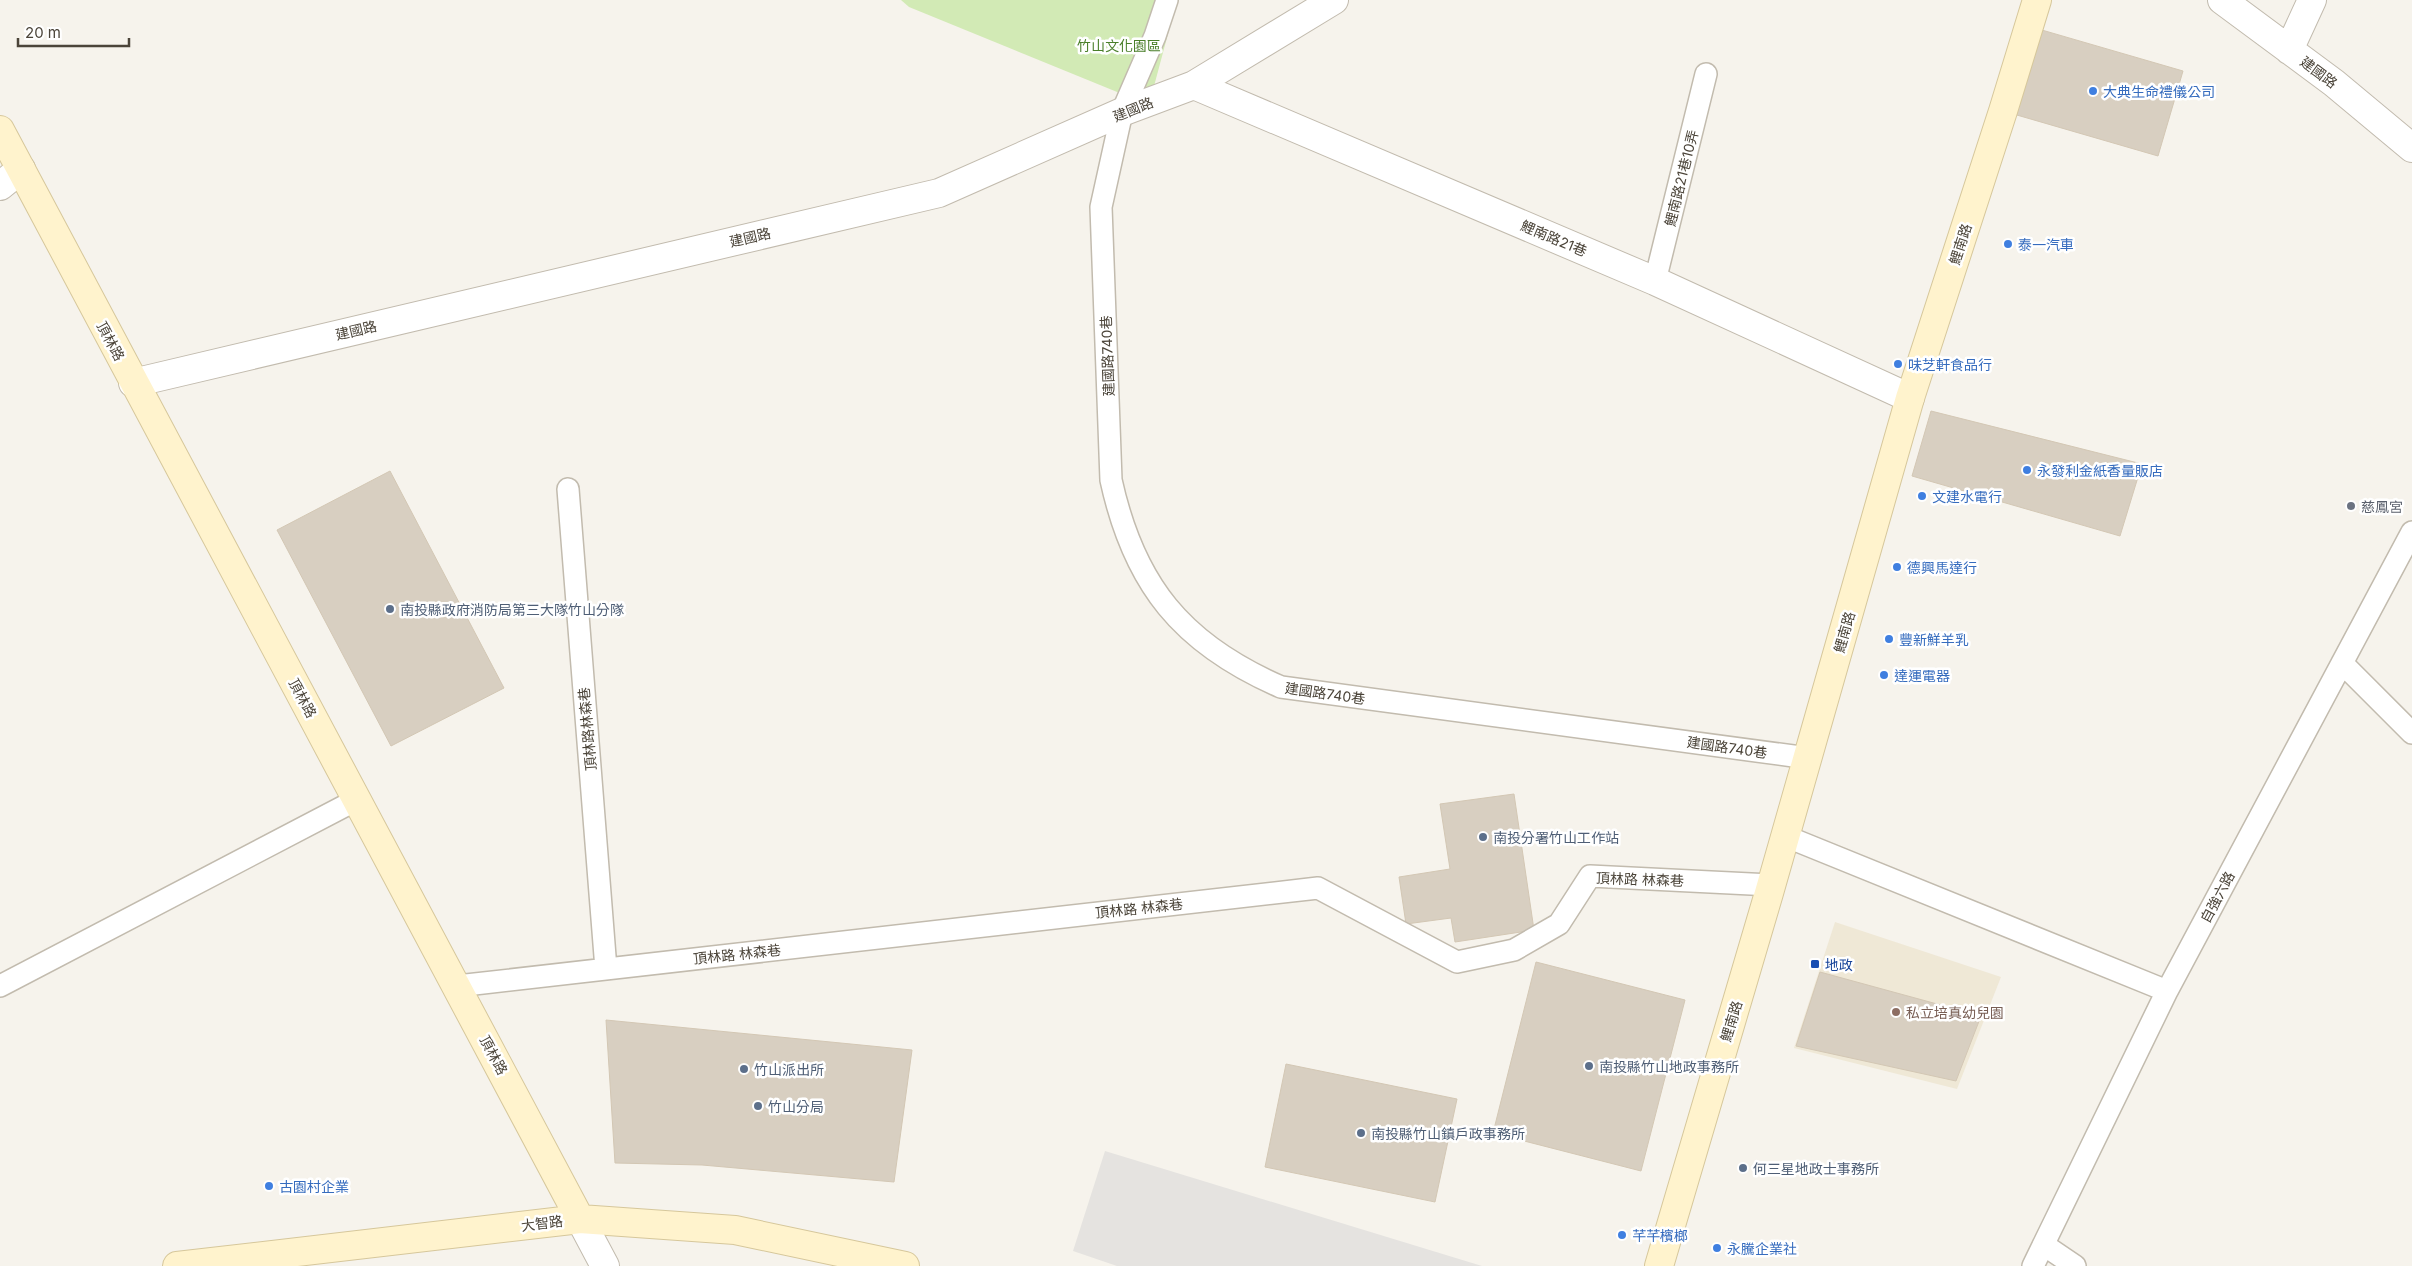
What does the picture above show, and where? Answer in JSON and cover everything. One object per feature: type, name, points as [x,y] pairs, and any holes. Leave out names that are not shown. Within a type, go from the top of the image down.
[{"type":"street","name":"建國路","points":[[133,383],[939,193],[1122,112],[1194,85],[1334,0]]},
{"type":"street","name":"鯉南路","points":[[1659,1266],[1808,758],[1910,398],[2003,111],[2036,0]]},
{"type":"street","name":"建國路","points":[[2222,0],[2334,83],[2412,148]]},
{"type":"street","points":[[2289,50],[2312,0]]},
{"type":"street","name":"鯉南路21巷","points":[[1194,85],[1655,281],[1910,398]]},
{"type":"street","name":"頂林路","points":[[0,130],[133,383],[358,799],[605,1266]]},
{"type":"street","points":[[0,186],[21,169]]},
{"type":"street","name":"大智路","points":[[177,1266],[580,1219],[735,1230],[905,1266]]},
{"type":"lane","name":"建國路740巷","points":[[1167,0],[1155,36],[1122,112],[1102,207],[1111,480],[1119,514],[1135,556],[1147,580],[1168,608],[1192,633],[1227,660],[1249,673],[1281,687],[1808,758]]},
{"type":"lane","name":"鯉南路21巷10弄","points":[[1655,281],[1706,74]]},
{"type":"lane","name":"頂林路林森巷","points":[[568,489],[606,969]]},
{"type":"lane","name":"自強六路","points":[[2033,1266],[2167,991],[2412,532]]},
{"type":"lane","points":[[2342,664],[2412,733]]},
{"type":"lane","points":[[0,986],[358,799]]},
{"type":"lane","points":[[1785,836],[2167,991]]},
{"type":"lane","name":"頂林路 林森巷","points":[[457,986],[1318,888],[1458,962],[1514,950],[1559,924],[1590,876],[1771,885]]},
{"type":"lane","points":[[2044,1245],[2075,1266]]},
{"type":"shaded area","name":"私立培真幼兒園","points":[[1835,922],[2001,977],[1957,1089],[1794,1048]]},
{"type":"shaded area","points":[[1105,1151],[1482,1266],[1117,1266],[1073,1251]]},
{"type":"green space","name":"竹山文化園區","points":[[901,0],[1177,0],[1149,105],[909,7]]},
{"type":"building","name":"大典生命禮儀公司","points":[[2028,26],[2183,71],[2158,156],[2003,111]]},
{"type":"building","name":"永發利金紙香量販店","points":[[1931,411],[2142,464],[2120,536],[1912,476]]},
{"type":"building","name":"南投縣政府消防局第三大隊竹山分隊","points":[[390,471],[504,688],[391,746],[277,530]]},
{"type":"building","name":"南投分署竹山工作站","points":[[1514,794],[1534,930],[1455,942],[1451,918],[1406,924],[1399,877],[1450,869],[1440,804]]},
{"type":"building","name":"南投縣竹山地政事務所","points":[[1536,962],[1685,1000],[1641,1171],[1493,1133]]},
{"type":"building","points":[[1820,972],[1981,1016],[1956,1081],[1796,1046]]},
{"type":"building","name":"竹山分局","points":[[606,1020],[912,1050],[894,1182],[702,1165],[615,1163]]},
{"type":"building","name":"南投縣竹山鎮戶政事務所","points":[[1286,1064],[1457,1099],[1435,1202],[1265,1167]]},
{"type":"place","name":"大典生命禮儀公司","points":[[2093,91]]},
{"type":"place","name":"泰一汽車","points":[[2008,244]]},
{"type":"place","name":"味芝軒食品行","points":[[1898,364]]},
{"type":"place","name":"永發利金紙香量販店","points":[[2027,470]]},
{"type":"place","name":"文建水電行","points":[[1922,496]]},
{"type":"place","name":"慈鳳宮","points":[[2351,506]]},
{"type":"place","name":"德興馬達行","points":[[1897,567]]},
{"type":"place","name":"南投縣政府消防局第三大隊竹山分隊","points":[[390,609]]},
{"type":"place","name":"豐新鮮羊乳","points":[[1889,639]]},
{"type":"place","name":"達運電器","points":[[1884,675]]},
{"type":"place","name":"南投分署竹山工作站","points":[[1483,837]]},
{"type":"place","name":"地政","points":[[1815,964]]},
{"type":"place","name":"私立培真幼兒園","points":[[1896,1012]]},
{"type":"place","name":"南投縣竹山地政事務所","points":[[1589,1066]]},
{"type":"place","name":"竹山派出所","points":[[744,1069]]},
{"type":"place","name":"竹山分局","points":[[758,1106]]},
{"type":"place","name":"南投縣竹山鎮戶政事務所","points":[[1361,1133]]},
{"type":"place","name":"何三星地政士事務所","points":[[1743,1168]]},
{"type":"place","name":"古園村企業","points":[[269,1186]]},
{"type":"place","name":"芊芊檳榔","points":[[1622,1235]]},
{"type":"place","name":"永騰企業社","points":[[1717,1248]]}]
